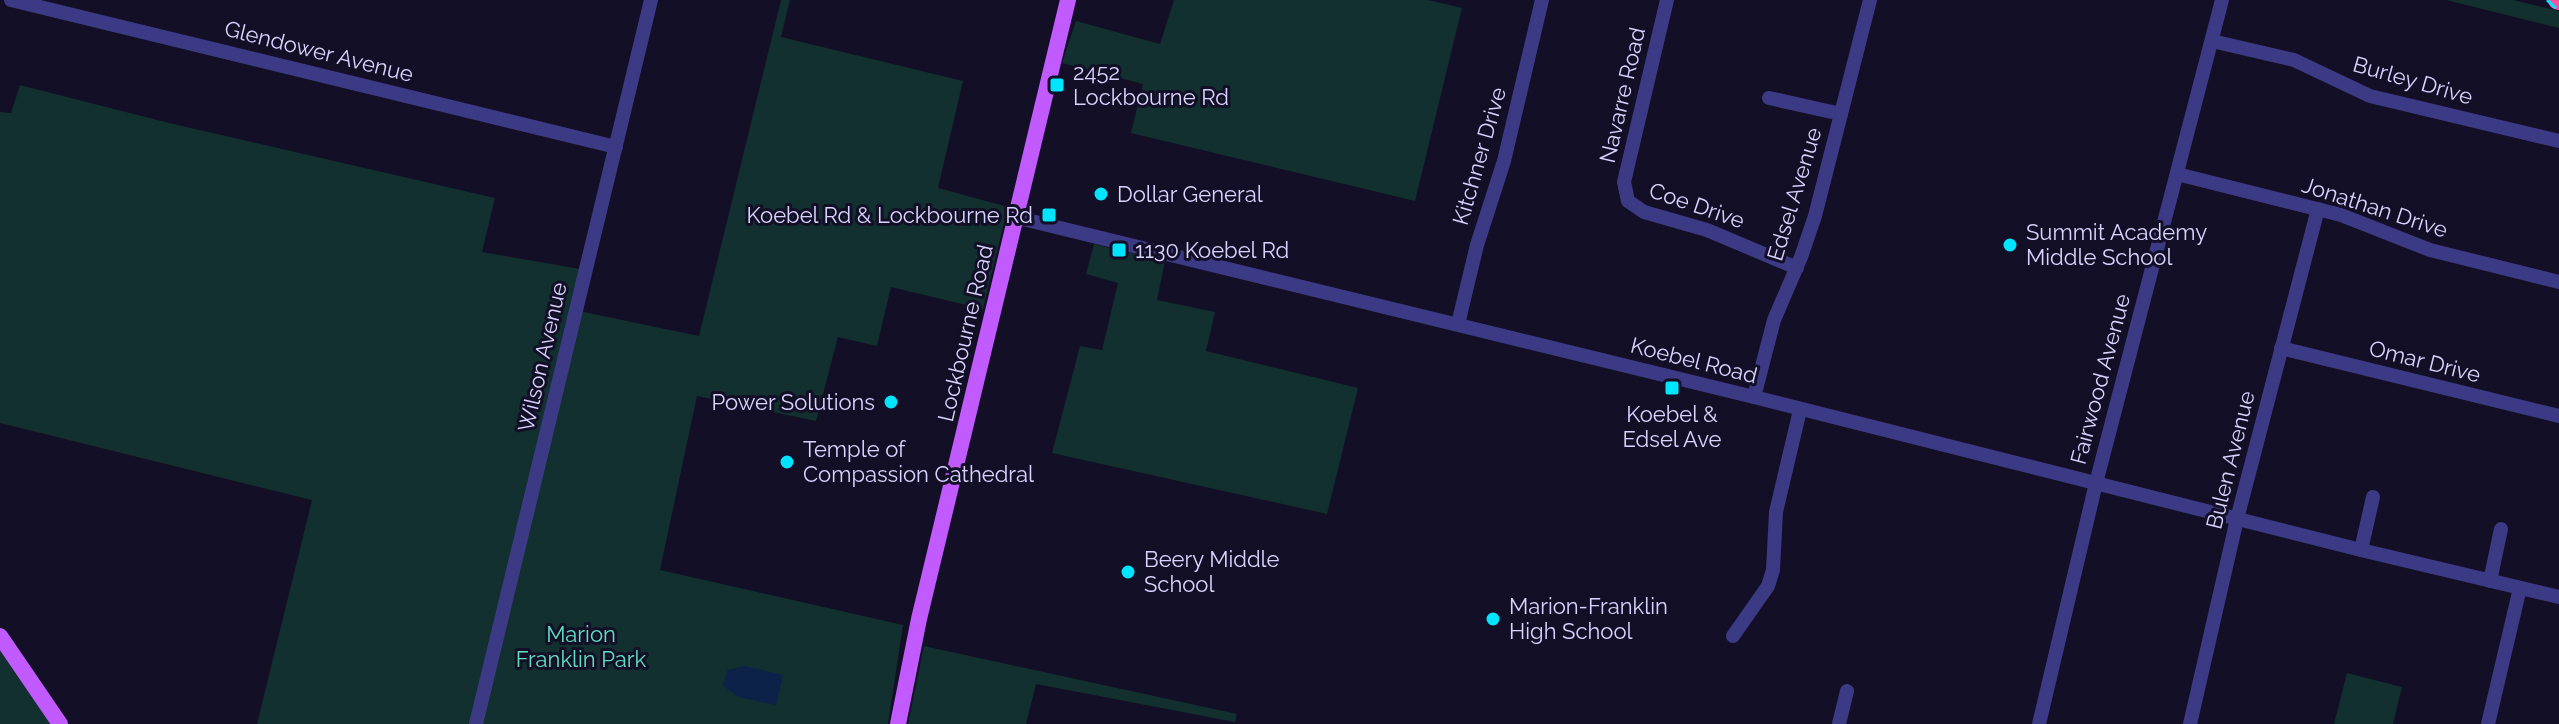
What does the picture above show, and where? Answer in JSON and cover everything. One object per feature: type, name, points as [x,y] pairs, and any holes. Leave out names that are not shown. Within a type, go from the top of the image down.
[{"type":"main road","name":"Lockbourne Road","points":[[898,724],[917,628],[1068,0]]},
{"type":"main road","points":[[0,636],[60,724]]},
{"type":"street","name":"Glendower Avenue","points":[[11,0],[616,147]]},
{"type":"street","name":"Wilson Avenue","points":[[476,724],[651,0]]},
{"type":"street","name":"Kitchner Drive","points":[[1458,324],[1477,245],[1504,161],[1542,0]]},
{"type":"street","name":"Navarre Road","points":[[1628,201],[1624,182],[1667,0]]},
{"type":"street","name":"Edsel Avenue","points":[[1754,397],[1774,320],[1815,216],[1870,0]]},
{"type":"street","name":"Fairwood Avenue","points":[[2039,724],[2096,483],[2222,0]]},
{"type":"street","name":"Burley Drive","points":[[2212,41],[2294,60],[2370,96],[2559,141]]},
{"type":"street","points":[[1769,98],[1841,114]]},
{"type":"street","name":"Jonathan Drive","points":[[2177,174],[2318,209],[2371,225],[2430,250],[2559,282]]},
{"type":"street","name":"Coe Drive","points":[[1628,201],[1644,212],[1707,230],[1797,268]]},
{"type":"street","name":"Bulen Avenue","points":[[2190,724],[2237,519],[2318,209]]},
{"type":"street","name":"Koebel Road","points":[[1015,217],[2559,597]]},
{"type":"street","name":"Omar Drive","points":[[2281,348],[2559,416]]},
{"type":"street","points":[[1733,636],[1771,578],[1776,512],[1800,410]]},
{"type":"street","points":[[2361,550],[2373,497]]},
{"type":"street","points":[[2490,581],[2501,529]]},
{"type":"street","points":[[2488,724],[2520,588]]},
{"type":"street","points":[[1839,724],[1847,691]]},
{"type":"green space","name":"Marion Franklin Park","points":[[781,0],[790,0],[781,37],[963,81],[938,188],[1008,207],[983,309],[891,287],[877,346],[838,337],[816,421],[697,396],[660,570],[903,625],[888,724],[482,724],[579,311],[699,336]]},
{"type":"green space","points":[[1174,0],[1428,0],[1462,8],[1415,201],[1131,133],[1143,84],[1062,63],[1076,21],[1160,44]]},
{"type":"green space","points":[[2446,0],[2513,0],[2559,11],[2559,28]]},
{"type":"green space","points":[[20,85],[169,123],[495,198],[482,252],[580,269],[474,724],[257,724],[312,500],[0,423],[0,112],[11,113]]},
{"type":"green space","points":[[1094,244],[1165,261],[1157,300],[1215,312],[1206,351],[1358,388],[1327,514],[1052,453],[1080,346],[1102,350],[1118,283],[1086,274]]},
{"type":"green space","points":[[924,646],[1237,714],[1235,722],[1036,684],[1026,724],[908,724]]},
{"type":"green space","points":[[0,649],[52,724],[0,724]]},
{"type":"green space","points":[[2347,673],[2402,687],[2393,724],[2334,724]]},
{"type":"water","points":[[745,666],[783,675],[776,705],[739,697],[723,686],[727,670]]},
{"type":"railway","points":[[2547,0],[2559,11]]},
{"type":"place","name":"2452 Lockbourne Rd","points":[[1057,85]]},
{"type":"place","name":"Dollar General","points":[[1101,194]]},
{"type":"place","name":"Koebel Rd & Lockbourne Rd","points":[[1049,215]]},
{"type":"place","name":"Summit Academy Middle School","points":[[2010,245]]},
{"type":"place","name":"1130 Koebel Rd","points":[[1119,250]]},
{"type":"place","name":"Koebel & Edsel Ave","points":[[1672,388]]},
{"type":"place","name":"Power Solutions","points":[[891,402]]},
{"type":"place","name":"Temple of Compassion Cathedral","points":[[787,462]]},
{"type":"place","name":"Beery Middle School","points":[[1128,572]]},
{"type":"place","name":"Marion-Franklin High School","points":[[1493,619]]}]
